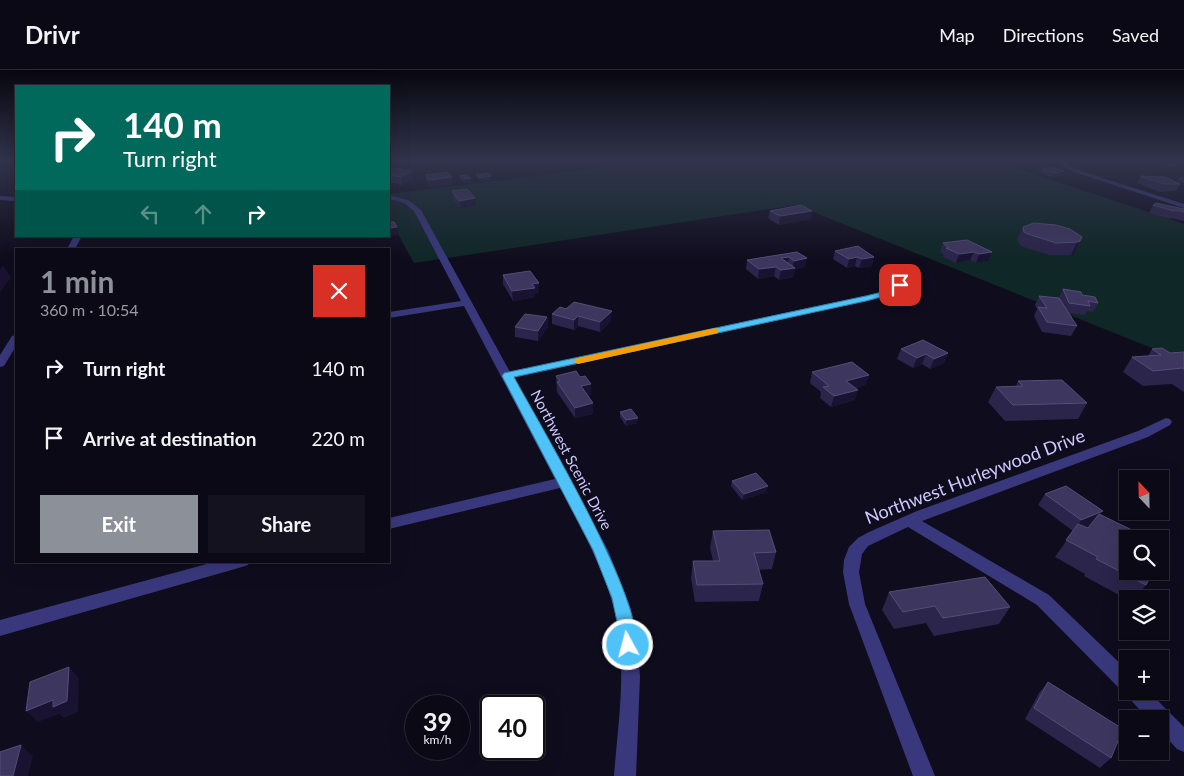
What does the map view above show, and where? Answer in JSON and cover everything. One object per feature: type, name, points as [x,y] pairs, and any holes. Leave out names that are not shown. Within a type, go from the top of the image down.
[{"type":"street","points":[[1144,193],[1184,206]]},
{"type":"street","name":"Northwest Scenic Drive","points":[[390,197],[406,201],[417,210],[600,550],[619,598],[625,619],[630,671],[625,776]]},
{"type":"street","points":[[0,198],[15,199]]},
{"type":"street","points":[[508,376],[885,294],[900,285]]},
{"type":"street","points":[[390,315],[468,303]]},
{"type":"street","points":[[0,364],[15,340]]},
{"type":"street","name":"Northwest Hurleywood Drive","points":[[924,776],[857,604],[851,572],[855,550],[863,542],[874,536],[922,515],[1143,434],[1166,422]]},
{"type":"street","points":[[390,524],[564,482]]},
{"type":"street","points":[[910,521],[1043,600],[1119,675]]},
{"type":"street","points":[[0,628],[235,563]]},
{"type":"street","points":[[1144,700],[1184,742]]},
{"type":"green space","points":[[1091,193],[1184,224],[1184,361],[796,205],[414,263],[390,220],[390,194]]},
{"type":"building","points":[[453,193],[471,193],[475,198],[459,201]]},
{"type":"building","points":[[1156,203],[1184,209],[1184,212],[1153,205]]},
{"type":"building","points":[[801,205],[812,211],[780,216],[770,211]]},
{"type":"building","points":[[390,222],[394,222],[397,227],[390,228]]},
{"type":"building","points":[[1034,223],[1056,225],[1070,229],[1082,237],[1077,242],[1056,243],[1024,232],[1023,227]]},
{"type":"building","points":[[967,240],[992,252],[959,254],[946,248],[949,248],[943,243]]},
{"type":"building","points":[[858,246],[874,257],[849,259],[835,251]]},
{"type":"building","points":[[797,252],[807,258],[794,261],[789,257],[781,258],[795,268],[781,270],[776,267],[759,269],[747,260]]},
{"type":"building","points":[[530,271],[539,283],[532,284],[535,288],[512,291],[503,275]]},
{"type":"building","points":[[1063,289],[1095,297],[1098,303],[1088,301],[1090,306],[1069,303]]},
{"type":"building","points":[[1039,296],[1059,298],[1077,326],[1047,322],[1038,307],[1047,308]]},
{"type":"building","points":[[574,302],[612,311],[600,322],[578,316],[574,320],[552,314],[560,307],[566,309]]},
{"type":"building","points":[[525,314],[547,317],[538,331],[515,327]]},
{"type":"building","points":[[923,340],[948,353],[934,359],[926,354],[917,358],[901,349]]},
{"type":"building","points":[[1162,348],[1170,353],[1184,352],[1184,369],[1153,371],[1132,357],[1161,355],[1152,349]]},
{"type":"building","points":[[852,362],[869,375],[846,381],[858,390],[834,396],[823,387],[829,386],[812,372]]},
{"type":"building","points":[[576,371],[580,377],[585,376],[591,384],[581,386],[593,403],[575,408],[557,382],[560,381],[556,376]]},
{"type":"building","points":[[1062,380],[1087,403],[1013,405],[996,387],[1023,386],[1018,381]]},
{"type":"building","points":[[631,409],[638,418],[626,420],[620,412]]},
{"type":"building","points":[[756,473],[768,486],[744,494],[732,481]]},
{"type":"building","points":[[1066,486],[1103,511],[1081,520],[1045,494]]},
{"type":"building","points":[[1099,514],[1132,530],[1119,530],[1119,571],[1066,540],[1078,524],[1088,528]]},
{"type":"building","points":[[769,530],[776,552],[754,553],[763,584],[697,585],[693,561],[720,561],[713,531]]},
{"type":"building","points":[[985,577],[1010,607],[943,618],[935,606],[903,612],[889,592]]},
{"type":"building","points":[[1136,580],[1148,580],[1146,585]]},
{"type":"building","points":[[69,667],[67,701],[53,707],[53,700],[26,711],[30,682]]},
{"type":"building","points":[[1048,682],[1119,726],[1119,739],[1111,758],[1034,708]]},
{"type":"building","points":[[21,745],[13,776],[0,776],[0,752]]},
{"type":"slow traffic","points":[[578,361],[715,331]]},
{"type":"route","points":[[628,645],[625,619],[619,598],[600,550],[508,376],[885,294],[900,285]]}]
